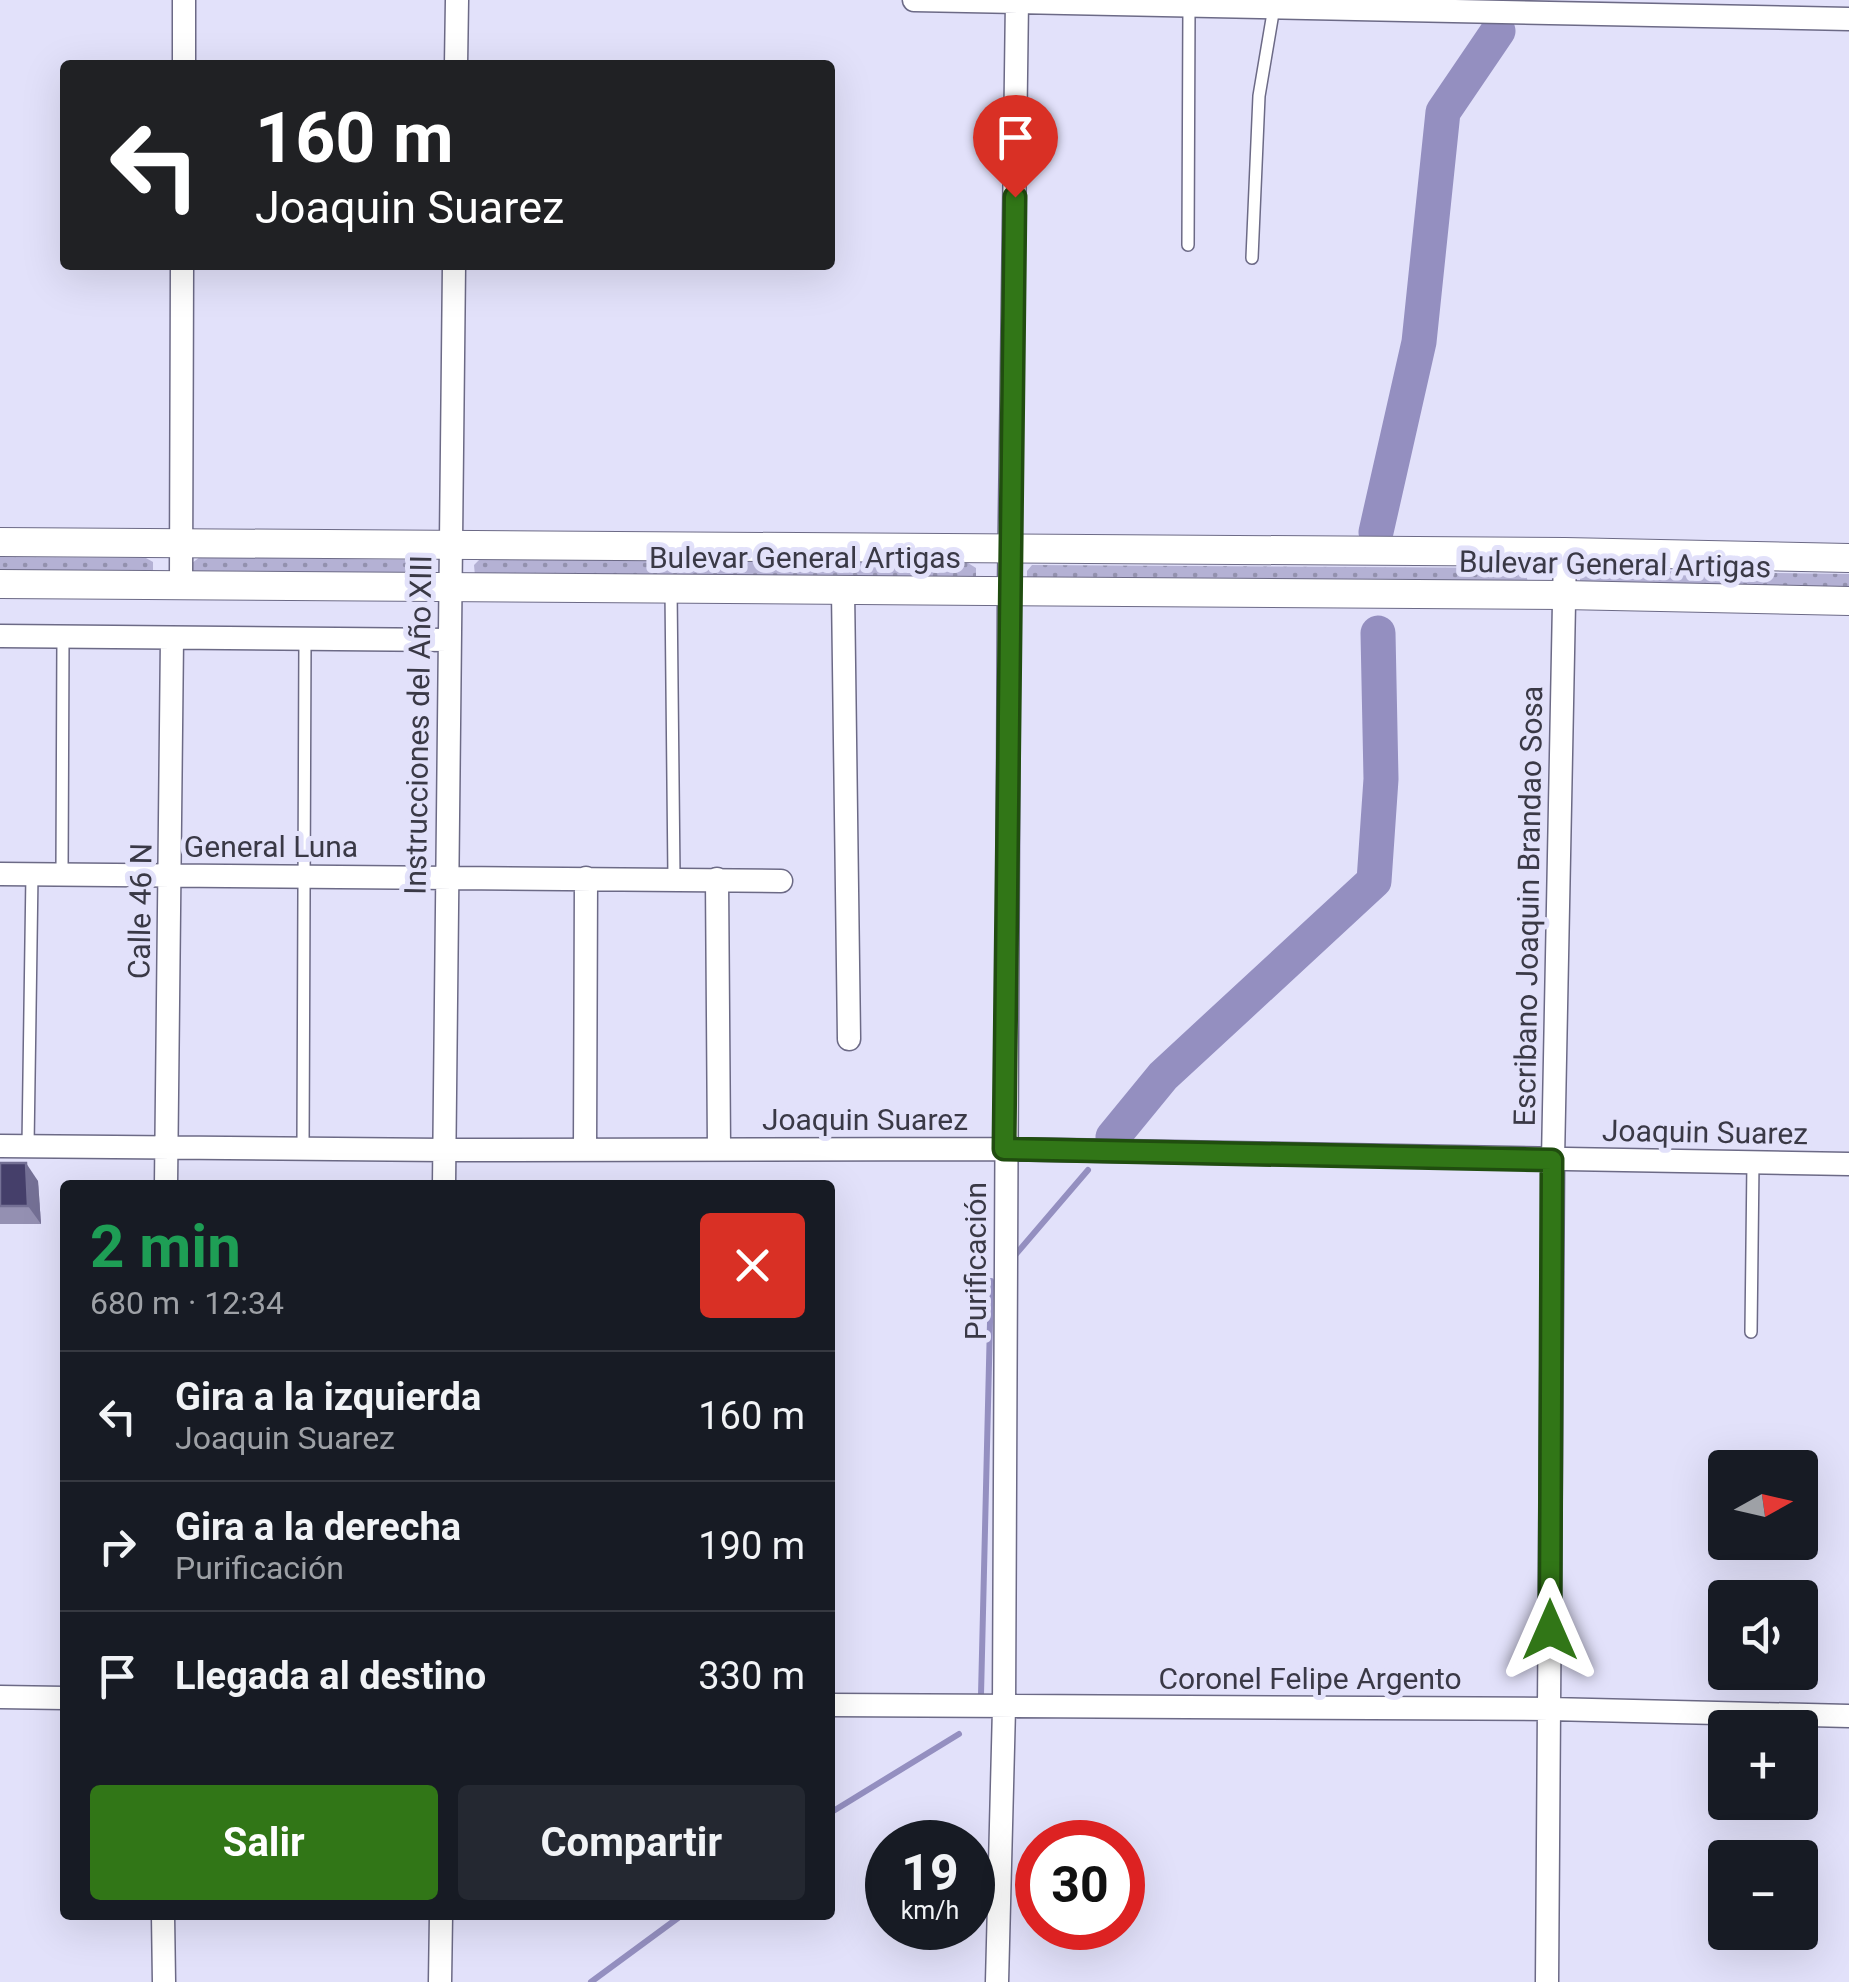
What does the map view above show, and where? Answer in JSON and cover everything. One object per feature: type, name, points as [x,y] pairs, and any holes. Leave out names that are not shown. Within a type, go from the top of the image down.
[{"type":"street","points":[[184,0],[184,60]]},
{"type":"street","points":[[456,60],[457,0]]},
{"type":"street","points":[[914,0],[1849,18]]},
{"type":"street","name":"Purificación","points":[[997,1982],[1004,1708],[1008,591],[1017,1]]},
{"type":"street","points":[[181,585],[182,270]]},
{"type":"street","name":"Instrucciones del Año XIII","points":[[444,1180],[454,270]]},
{"type":"street","name":"Bulevar General Artigas","points":[[0,542],[1565,552],[1849,558]]},
{"type":"street","name":"Escribano Joaquin Brandao Sosa","points":[[1547,1982],[1552,1160],[1565,552]]},
{"type":"street","name":"Bulevar General Artigas","points":[[0,584],[1849,600]]},
{"type":"street","points":[[843,590],[849,1039]]},
{"type":"street","points":[[0,636],[448,640]]},
{"type":"street","name":"Calle 46 N","points":[[166,1180],[172,638]]},
{"type":"street","name":"General Luna","points":[[0,874],[782,881]]},
{"type":"street","points":[[585,1150],[586,878]]},
{"type":"street","points":[[717,879],[719,1150]]},
{"type":"street","name":"Joaquin Suarez","points":[[0,1146],[1004,1149],[1849,1164]]},
{"type":"street","points":[[0,1697],[60,1698]]},
{"type":"street","name":"Coronel Felipe Argento","points":[[835,1706],[1550,1708],[1849,1716]]},
{"type":"street","points":[[164,1920],[164,1982]]},
{"type":"street","points":[[440,1982],[442,1920]]},
{"type":"lane","points":[[1188,245],[1189,5]]},
{"type":"lane","points":[[1252,258],[1259,96],[1274,7]]},
{"type":"lane","points":[[671,588],[674,878]]},
{"type":"lane","points":[[62,874],[63,637]]},
{"type":"lane","points":[[303,1149],[305,638]]},
{"type":"lane","points":[[28,1146],[32,874]]},
{"type":"lane","points":[[1751,1332],[1753,1162]]},
{"type":"shaded area","points":[[0,557],[146,558],[153,562],[153,570],[148,575],[0,574]]},
{"type":"shaded area","points":[[200,557],[418,560],[422,565],[420,574],[198,575],[192,571],[192,563]]},
{"type":"shaded area","points":[[480,559],[968,563],[976,568],[976,578],[475,576],[474,565]]},
{"type":"shaded area","points":[[1032,565],[1524,568],[1528,582],[1027,579]]},
{"type":"shaded area","points":[[1586,570],[1849,574],[1849,591],[1580,583],[1580,575]]},
{"type":"building","points":[[0,1163],[26,1163],[28,1206],[0,1206]]},
{"type":"waterway","points":[[1376,532],[1419,342],[1443,112],[1498,31]]},
{"type":"waterway","points":[[1113,1137],[1163,1076],[1374,881],[1381,779],[1378,633]]},
{"type":"waterway","points":[[1016,1254],[1088,1170]]},
{"type":"waterway","points":[[981,1695],[991,1281]]},
{"type":"waterway","points":[[835,1810],[959,1734]]},
{"type":"waterway","points":[[591,1982],[675,1920]]},
{"type":"route","points":[[1015,197],[1004,1149],[1552,1160],[1550,1630]]}]
